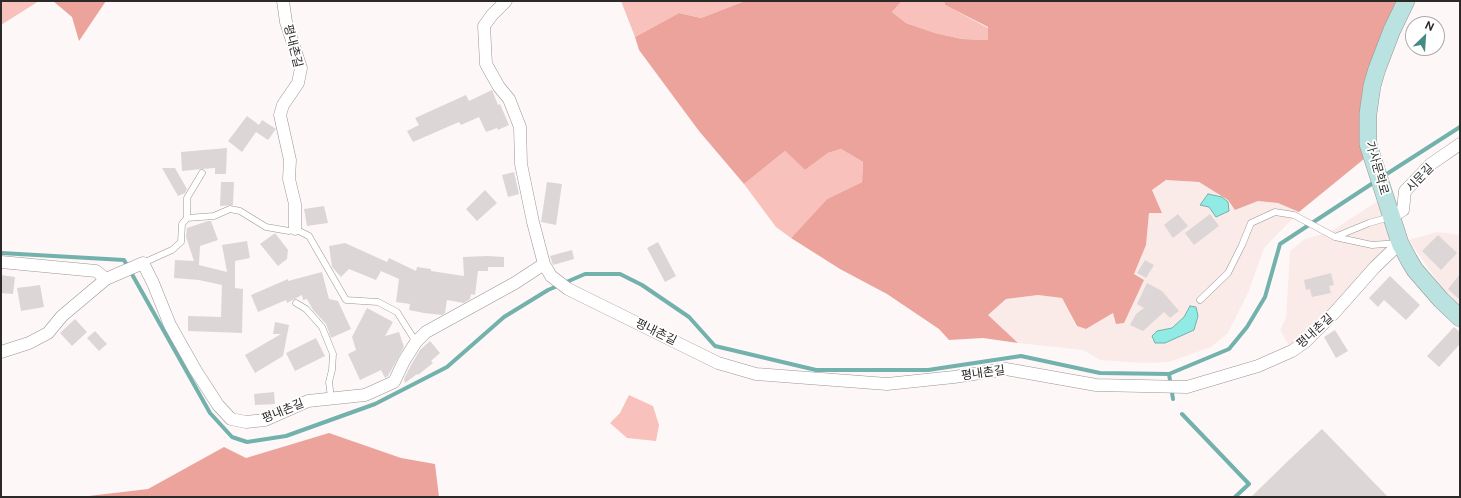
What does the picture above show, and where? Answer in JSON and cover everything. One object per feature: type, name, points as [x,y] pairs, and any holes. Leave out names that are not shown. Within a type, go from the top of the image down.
[{"type":"main road","name":"가사문학로","points":[[1406,1],[1387,43],[1372,86],[1368,114],[1368,144],[1400,243],[1415,270],[1441,300],[1460,318]]},
{"type":"street","name":"평내촌길","points":[[283,1],[286,22],[301,68],[298,83],[283,105],[280,115],[290,160],[289,179],[295,204],[295,229]]},
{"type":"street","name":"평내촌길","points":[[506,1],[492,15],[484,26],[486,64],[499,87],[509,99],[520,127],[521,164],[533,222],[544,264],[551,276],[568,289],[718,363],[756,374],[887,384],[954,377],[1006,369],[1096,385],[1187,387],[1258,366],[1292,351],[1305,342],[1335,312],[1375,267],[1400,243]]},
{"type":"street","name":"시문길","points":[[1389,209],[1403,210],[1405,190],[1432,164],[1460,144]]},
{"type":"street","points":[[1,262],[96,271],[111,277]]},
{"type":"street","name":"평내촌길","points":[[140,264],[153,283],[170,325],[182,347],[218,405],[230,419],[246,422],[264,420],[308,401],[365,395],[394,382],[404,360],[416,342],[426,332],[515,283],[544,264]]},
{"type":"street","points":[[1,352],[29,343],[48,334],[62,316],[111,277],[140,264]]},
{"type":"lane","points":[[140,264],[172,250],[180,242],[182,224],[187,218],[186,198],[202,173]]},
{"type":"lane","points":[[1332,236],[1370,223],[1389,209]]},
{"type":"lane","points":[[187,218],[214,216],[230,210],[240,212],[266,227],[289,231],[295,229],[309,236],[346,300],[378,302],[397,312],[416,342]]},
{"type":"lane","points":[[1200,300],[1228,273],[1251,223],[1275,212],[1294,215],[1332,236],[1372,245],[1400,243]]},
{"type":"lane","points":[[296,303],[306,309],[322,327],[334,354],[329,382],[331,398]]},
{"type":"shaded area","points":[[1,1],[39,1],[1,25]]},
{"type":"shaded area","points":[[53,1],[106,1],[79,41],[72,17]]},
{"type":"shaded area","points":[[621,1],[745,1],[701,18],[679,13],[635,37]]},
{"type":"shaded area","points":[[745,1],[905,1],[900,3],[892,12],[906,23],[935,33],[962,39],[988,40],[988,27],[945,5],[944,1],[1400,1],[1362,133],[1364,159],[1299,212],[1278,203],[1258,201],[1235,210],[1228,200],[1199,182],[1166,180],[1152,190],[1162,213],[1149,213],[1146,245],[1134,274],[1144,280],[1124,323],[1116,324],[1113,313],[1086,329],[1077,326],[1062,298],[1038,295],[1006,299],[988,315],[1018,343],[983,338],[949,340],[939,329],[887,294],[840,269],[791,238],[827,199],[862,182],[863,162],[841,149],[828,153],[805,170],[785,151],[744,184],[699,131],[639,50],[635,37],[679,13],[701,18]]},
{"type":"shaded area","points":[[905,1],[944,1],[945,5],[988,28],[988,40],[962,39],[935,33],[906,23],[892,12],[900,3]]},
{"type":"shaded area","points":[[841,149],[863,162],[862,182],[827,199],[791,238],[776,227],[744,184],[785,151],[805,170],[828,153]]},
{"type":"shaded area","points":[[1166,180],[1199,182],[1228,200],[1235,210],[1258,201],[1278,203],[1299,212],[1264,248],[1249,291],[1228,333],[1211,347],[1169,362],[1141,363],[1100,360],[1083,350],[1018,343],[988,315],[1006,299],[1038,295],[1062,298],[1076,326],[1086,329],[1113,313],[1144,280],[1134,274],[1146,245],[1149,213],[1162,213],[1152,190]]},
{"type":"shaded area","points":[[1378,201],[1392,245],[1314,329],[1290,347],[1280,330],[1286,318],[1290,251],[1305,239],[1330,232]]},
{"type":"shaded area","points":[[1437,232],[1460,235],[1460,306],[1444,291],[1409,240]]},
{"type":"shaded area","points":[[629,395],[653,406],[659,425],[656,441],[627,438],[610,423],[620,413]]},
{"type":"shaded area","points":[[329,433],[401,458],[435,464],[439,497],[80,497],[148,489],[224,447],[246,458]]},
{"type":"water","points":[[1208,194],[1222,197],[1228,202],[1229,211],[1216,217],[1209,207],[1200,205]]},
{"type":"water","points":[[1190,306],[1196,307],[1198,316],[1194,330],[1165,343],[1155,343],[1152,336],[1157,331],[1172,328],[1184,317]]},
{"type":"building","points":[[492,90],[509,125],[498,130],[497,128],[486,132],[479,117],[461,125],[459,122],[413,142],[407,131],[419,125],[415,118],[466,95],[469,101]]},
{"type":"building","points":[[247,116],[259,125],[262,120],[276,129],[268,140],[256,132],[242,152],[228,141]]},
{"type":"building","points":[[227,148],[226,174],[215,174],[215,168],[182,171],[181,152]]},
{"type":"building","points":[[162,168],[175,168],[187,189],[185,193],[178,196]]},
{"type":"building","points":[[514,172],[519,194],[508,197],[502,175]]},
{"type":"building","points":[[221,182],[234,182],[233,205],[220,206]]},
{"type":"building","points":[[547,182],[562,184],[556,225],[541,222]]},
{"type":"building","points":[[485,190],[497,203],[477,221],[466,209]]},
{"type":"building","points":[[324,206],[328,223],[307,226],[304,209]]},
{"type":"building","points":[[1178,214],[1188,226],[1173,238],[1164,225]]},
{"type":"building","points":[[1210,214],[1219,226],[1194,245],[1185,233]]},
{"type":"building","points":[[211,221],[218,240],[200,246],[199,265],[227,272],[222,245],[247,241],[250,258],[235,261],[235,288],[243,289],[242,333],[188,331],[188,316],[221,317],[222,285],[199,280],[174,278],[175,260],[194,261],[186,237],[187,228]]},
{"type":"building","points":[[275,233],[288,250],[287,259],[278,266],[260,244]]},
{"type":"building","points":[[1438,235],[1457,253],[1441,270],[1422,251]]},
{"type":"building","points":[[658,242],[676,276],[665,282],[647,248]]},
{"type":"building","points":[[345,243],[387,262],[389,258],[416,271],[417,267],[431,269],[431,271],[464,276],[463,257],[504,257],[504,267],[488,267],[488,271],[478,271],[475,295],[471,294],[470,299],[464,303],[447,300],[445,313],[442,315],[424,313],[409,310],[410,304],[396,302],[399,279],[381,271],[376,280],[349,269],[341,277],[332,267],[329,246]]},
{"type":"building","points":[[572,250],[574,259],[553,265],[550,256]]},
{"type":"building","points":[[1145,260],[1154,265],[1146,278],[1137,273]]},
{"type":"building","points":[[322,272],[329,299],[338,301],[351,329],[331,338],[326,324],[313,310],[307,299],[303,300],[302,295],[287,303],[286,300],[258,312],[251,295],[288,279],[288,281]]},
{"type":"building","points":[[1331,273],[1334,285],[1329,286],[1331,293],[1312,297],[1310,289],[1306,290],[1304,280]]},
{"type":"building","points":[[1460,274],[1460,300],[1448,289]]},
{"type":"building","points":[[1,275],[15,277],[13,294],[1,293]]},
{"type":"building","points":[[1390,276],[1420,305],[1406,320],[1384,300],[1378,307],[1369,298]]},
{"type":"building","points":[[1147,283],[1162,291],[1179,311],[1170,318],[1164,312],[1143,331],[1130,325],[1136,314],[1144,308],[1137,304]]},
{"type":"building","points":[[40,285],[44,307],[21,311],[17,288]]},
{"type":"building","points":[[367,308],[393,322],[385,336],[399,332],[404,347],[388,376],[385,378],[381,370],[360,380],[348,354],[356,350],[352,337]]},
{"type":"building","points":[[75,319],[87,332],[72,346],[60,333]]},
{"type":"building","points":[[275,322],[289,325],[283,356],[255,373],[245,355],[281,334],[273,334]]},
{"type":"building","points":[[1454,327],[1460,332],[1460,344],[1439,367],[1427,356]]},
{"type":"building","points":[[1335,330],[1348,351],[1336,358],[1324,337]]},
{"type":"building","points":[[95,331],[107,344],[99,351],[87,338]]},
{"type":"building","points":[[316,338],[325,356],[295,371],[286,353]]},
{"type":"building","points":[[430,341],[440,353],[431,361],[433,363],[405,383],[404,379],[411,365],[420,350]]},
{"type":"building","points":[[274,392],[275,404],[255,405],[254,394]]},
{"type":"building","points":[[1322,429],[1388,497],[1251,497],[1289,460]]},
{"type":"waterway","points":[[1382,177],[1460,127]]},
{"type":"waterway","points":[[1,253],[124,260],[210,413],[232,437],[247,442],[286,436],[375,404],[447,367],[504,317],[548,290],[585,274],[620,274],[642,285],[689,317],[715,346],[816,370],[928,370],[1021,356],[1100,373],[1169,374],[1229,349],[1247,327],[1265,297],[1280,244],[1376,181]]},
{"type":"waterway","points":[[1169,374],[1173,399]]},
{"type":"waterway","points":[[1182,414],[1249,484],[1235,497]]}]
